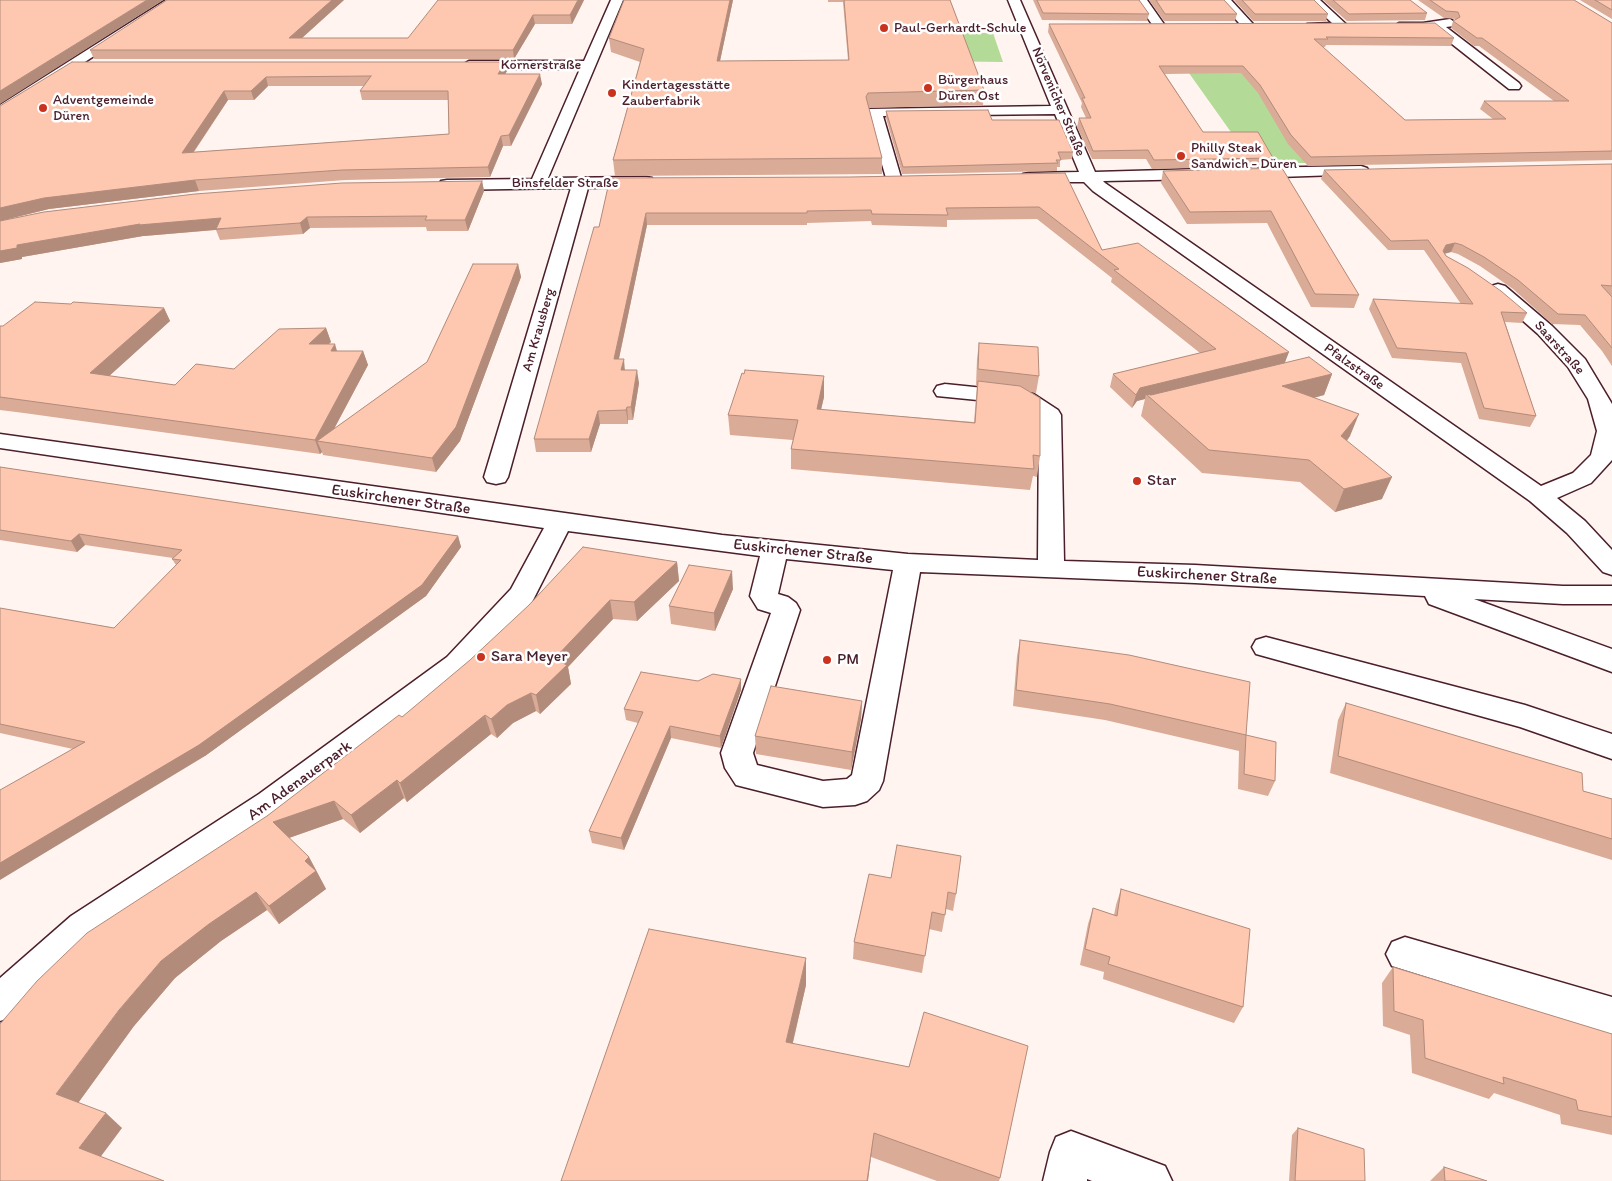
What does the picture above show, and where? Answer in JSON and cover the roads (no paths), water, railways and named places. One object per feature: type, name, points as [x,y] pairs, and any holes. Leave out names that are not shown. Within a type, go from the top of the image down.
[{"type":"street","points":[[0,111],[174,0]]},
{"type":"street","points":[[538,183],[617,0]]},
{"type":"street","name":"Nörvenicher Straße","points":[[1014,0],[1090,177]]},
{"type":"street","points":[[1141,0],[1165,27],[1142,27]]},
{"type":"street","points":[[1224,0],[1254,27],[1230,27]]},
{"type":"street","points":[[1296,27],[1347,27],[1314,0]]},
{"type":"street","points":[[1387,27],[1438,22],[1514,86]]},
{"type":"street","points":[[1025,26],[1041,26]]},
{"type":"street","points":[[72,65],[92,65]]},
{"type":"street","name":"Körnerstraße","points":[[460,65],[590,65]]},
{"type":"street","points":[[894,181],[874,112],[1061,110]]},
{"type":"street","points":[[1231,174],[1377,171]]},
{"type":"street","points":[[1013,178],[1212,174]]},
{"type":"street","name":"Pfalzstraße","points":[[1090,177],[1099,187],[1538,496],[1576,527],[1612,566]]},
{"type":"street","points":[[877,181],[911,180]]},
{"type":"street","name":"Binsfelder Straße","points":[[431,185],[661,182]]},
{"type":"street","name":"Am Krausberg","points":[[496,477],[581,183]]},
{"type":"street","name":"Saarstraße","points":[[1481,278],[1505,295],[1545,330],[1576,364],[1600,399],[1609,431],[1602,457],[1582,478],[1538,496]]},
{"type":"street","points":[[1315,367],[1343,360]]},
{"type":"street","points":[[945,391],[1024,398],[1050,415],[1051,570]]},
{"type":"street","name":"Euskirchener Straße","points":[[0,441],[560,522],[776,549],[908,562],[1051,570],[1195,574],[1563,595],[1612,595]]},
{"type":"street","name":"Am Adenauerpark","points":[[0,1003],[84,928],[271,804],[457,665],[522,595],[560,522]]},
{"type":"street","points":[[776,549],[764,596],[768,602],[778,604],[786,610],[737,753],[741,768],[747,776],[823,794],[855,792],[867,782],[908,562]]},
{"type":"street","points":[[1409,586],[1612,661]]},
{"type":"street","points":[[1266,648],[1525,717],[1612,747]]},
{"type":"street","points":[[1405,954],[1612,1016]]},
{"type":"street","points":[[1068,1166],[1150,1181]]},
{"type":"place","name":"Paul-Gerhardt-Schule","points":[[884,28]]},
{"type":"place","name":"Bürgerhaus Düren Ost","points":[[928,88]]},
{"type":"place","name":"Kindertagesstätte Zauberfabrik","points":[[612,93]]},
{"type":"place","name":"Adventgemeinde Düren","points":[[43,108]]},
{"type":"place","name":"Philly Steak Sandwich - Düren","points":[[1181,156]]},
{"type":"place","name":"Star","points":[[1137,481]]},
{"type":"place","name":"Sara Meyer","points":[[481,657]]},
{"type":"place","name":"PM","points":[[827,660]]}]
